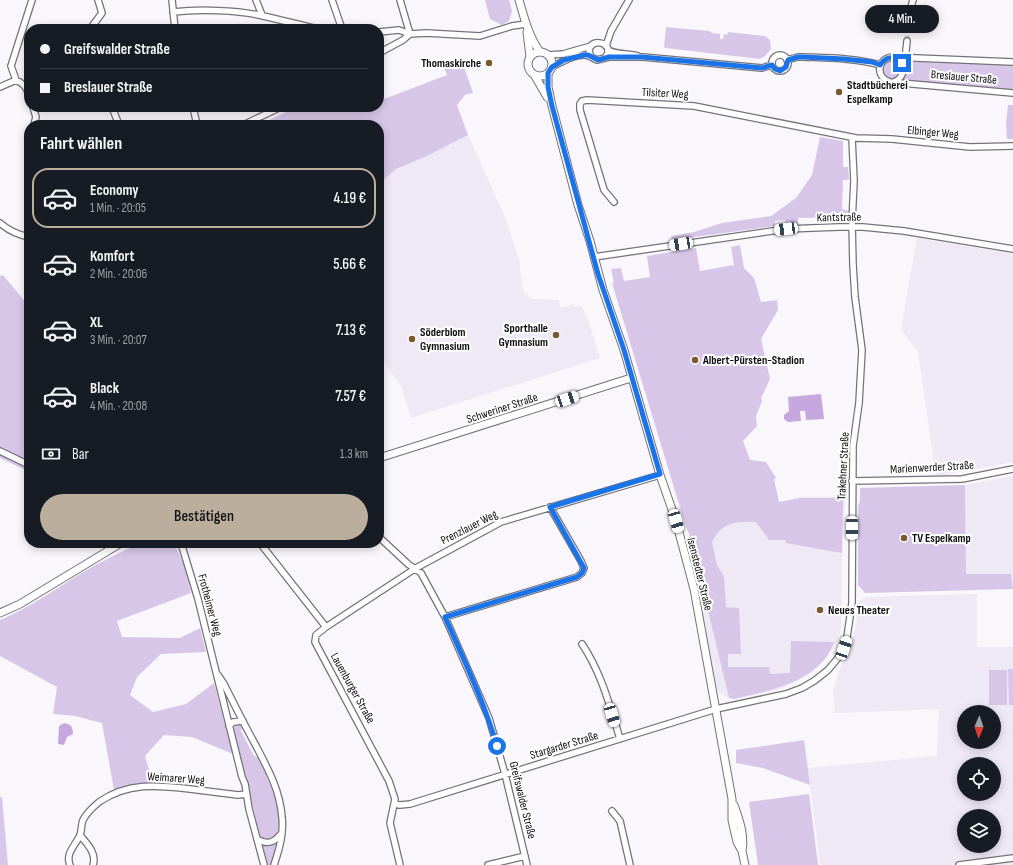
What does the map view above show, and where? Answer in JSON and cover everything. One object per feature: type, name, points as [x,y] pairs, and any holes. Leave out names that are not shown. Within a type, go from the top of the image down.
[{"type":"street","points":[[24,24],[32,0]]},
{"type":"street","points":[[94,24],[102,13],[98,0]]},
{"type":"street","points":[[172,0],[174,24]]},
{"type":"street","points":[[256,0],[262,15]]},
{"type":"street","points":[[332,0],[340,24]]},
{"type":"street","points":[[400,0],[410,34]]},
{"type":"street","points":[[519,0],[526,24],[530,57],[528,68],[535,76],[542,77],[564,60],[580,56],[588,55],[598,60],[614,57],[642,57]]},
{"type":"street","points":[[530,57],[540,52],[548,55],[563,54],[600,42],[611,31],[629,0]]},
{"type":"street","points":[[910,14],[913,0]]},
{"type":"street","points":[[173,12],[232,11],[262,15],[298,24]]},
{"type":"street","points":[[384,32],[399,30],[410,34],[426,33],[480,36],[512,26],[526,24]]},
{"type":"street","points":[[526,24],[540,52]]},
{"type":"street","points":[[16,80],[11,66],[24,25]]},
{"type":"street","points":[[605,58],[607,55],[611,31]]},
{"type":"street","points":[[384,50],[410,34]]},
{"type":"street","points":[[903,66],[899,60],[892,57],[885,59],[880,65],[880,76],[890,82],[901,78],[906,57],[907,41]]},
{"type":"street","points":[[600,42],[615,53],[630,54],[642,57],[762,68],[772,65]]},
{"type":"street","points":[[591,46],[589,50],[591,57]]},
{"type":"street","points":[[548,55],[551,59],[550,70]]},
{"type":"street","points":[[772,65],[772,60],[776,56],[784,56],[788,60]]},
{"type":"street","points":[[788,60],[798,57],[844,59],[872,62],[880,65]]},
{"type":"street","name":"Breslauer Straße","points":[[892,57],[1013,62]]},
{"type":"street","points":[[772,65],[777,70],[782,70],[786,67],[788,60]]},
{"type":"street","name":"Isenstedter Straße","points":[[550,70],[548,87],[578,205],[603,290],[624,350],[660,474],[676,521],[694,589],[732,799],[740,820],[744,842],[742,851],[745,865]]},
{"type":"street","name":"Isenstedter Straße","points":[[535,76],[552,106]]},
{"type":"street","points":[[0,87],[16,80],[22,82],[24,85]]},
{"type":"street","name":"Breslauer Straße","points":[[890,82],[1013,93]]},
{"type":"street","name":"Tilsiter Weg","points":[[614,202],[604,190],[580,110],[580,104],[582,101],[587,100],[694,106],[852,138]]},
{"type":"street","points":[[254,120],[270,112]]},
{"type":"street","name":"Elbinger Weg","points":[[852,138],[892,139],[970,146],[1013,146]]},
{"type":"street","name":"Trakehner Straße","points":[[716,708],[786,694],[802,688],[823,674],[838,658],[848,637],[852,603],[853,446],[859,403],[862,350],[855,297],[852,226],[854,181],[852,138]]},
{"type":"street","points":[[0,223],[10,230],[24,236]]},
{"type":"street","name":"Kantstraße","points":[[594,257],[786,229],[852,226],[904,231],[1013,249]]},
{"type":"street","name":"Schweriner Straße","points":[[384,456],[631,378]]},
{"type":"street","points":[[0,451],[24,463]]},
{"type":"street","name":"Marienwerder Straße","points":[[852,481],[962,480],[1013,469]]},
{"type":"street","name":"Prenzlauer Weg","points":[[326,627],[416,568],[501,522],[660,474]]},
{"type":"street","points":[[445,617],[577,577],[582,573],[584,568],[550,507]]},
{"type":"street","name":"Greifswalder Straße","points":[[384,542],[408,564],[416,568],[421,573],[445,617],[489,718],[505,774],[527,865]]},
{"type":"street","points":[[0,613],[20,604],[113,548]]},
{"type":"street","name":"Frotheimer Weg","points":[[183,548],[198,599],[264,865]]},
{"type":"street","points":[[264,548],[326,627]]},
{"type":"street","name":"Lauenburger Straße","points":[[326,627],[316,635],[315,642],[390,781],[394,794],[394,804],[390,823],[400,865]]},
{"type":"street","points":[[582,644],[592,659],[605,691],[620,739]]},
{"type":"street","name":"Frotheimer Weg","points":[[216,674],[224,684],[273,780],[280,801],[282,818],[281,834],[279,849],[274,865]]},
{"type":"street","name":"Stargarder Straße","points":[[394,804],[410,804],[716,708]]},
{"type":"street","points":[[229,726],[233,722],[243,721]]},
{"type":"street","name":"Weimarer Weg","points":[[70,865],[68,860],[70,853],[80,835],[83,821],[91,808],[106,798],[123,790],[140,786],[158,785],[238,795],[246,794]]},
{"type":"street","points":[[612,811],[620,821],[630,865]]},
{"type":"street","points":[[258,839],[265,843],[274,842],[281,834]]},
{"type":"street","points":[[80,835],[94,854],[95,861],[93,865]]},
{"type":"street","points":[[488,865],[525,856]]},
{"type":"street","points":[[960,865],[1013,858]]},
{"type":"shaded area","points":[[485,0],[509,0],[512,11],[509,21],[502,25],[490,19]]},
{"type":"shaded area","points":[[666,27],[709,31],[720,34],[720,39],[723,39],[724,34],[727,35],[728,32],[765,36],[770,40],[771,49],[760,59],[666,48],[664,47]]},
{"type":"shaded area","points":[[461,58],[473,93],[465,95],[457,105],[468,135],[427,156],[396,169],[384,180],[384,120],[269,120],[286,112],[384,112],[384,99],[447,75],[443,65]]},
{"type":"shaded area","points":[[886,62],[1013,65],[1013,91],[890,79],[883,75],[882,66]]},
{"type":"shaded area","points":[[1008,105],[1013,105],[1013,139],[1007,139],[1006,122]]},
{"type":"shaded area","name":"Söderblom Gymnasium","points":[[468,135],[506,219],[520,263],[520,272],[524,292],[532,299],[558,300],[561,308],[574,304],[574,307],[580,305],[587,317],[600,358],[411,418],[401,386],[384,362],[384,180],[396,169],[427,156]]},
{"type":"shaded area","points":[[820,137],[843,141],[843,167],[848,167],[849,180],[843,180],[842,209],[849,211],[849,220],[839,220],[837,217],[798,218],[798,224],[786,224],[785,220],[775,221],[775,226],[672,240],[671,236],[694,232],[722,223],[771,216],[796,198],[812,175]]},
{"type":"shaded area","points":[[917,238],[1013,254],[1013,462],[936,476],[918,352],[901,329]]},
{"type":"shaded area","points":[[740,245],[744,268],[754,278],[761,302],[777,300],[778,310],[761,339],[770,379],[761,398],[762,401],[756,416],[757,426],[743,441],[750,460],[766,462],[776,478],[774,479],[779,502],[800,498],[843,498],[843,503],[842,553],[786,543],[785,540],[769,540],[756,522],[730,524],[720,530],[712,542],[717,565],[724,577],[726,607],[739,608],[741,654],[728,654],[728,667],[769,667],[770,674],[790,673],[791,641],[834,642],[827,656],[808,674],[772,690],[734,699],[729,698],[689,532],[682,514],[612,283],[614,283],[611,269],[621,268],[624,281],[650,277],[647,256],[696,248],[700,271],[734,265],[731,247]]},
{"type":"shaded area","points":[[3,275],[24,300],[24,470],[0,458],[0,276]]},
{"type":"shaded area","points":[[821,394],[824,419],[806,420],[805,411],[800,411],[801,421],[788,422],[784,419],[784,415],[789,411],[788,397]]},
{"type":"shaded area","points":[[1013,476],[1013,581],[1011,574],[966,574],[965,485]]},
{"type":"shaded area","points":[[965,485],[966,574],[1011,574],[1013,589],[865,593],[858,585],[858,506],[860,501],[860,488]]},
{"type":"shaded area","points":[[799,497],[846,497],[843,521],[841,628],[838,640],[827,657],[812,672],[799,680],[777,690],[734,699],[729,698],[716,691],[688,532],[732,515],[799,500]]},
{"type":"shaded area","points":[[131,548],[176,548],[185,567],[191,593],[117,621],[122,637],[180,638],[200,628],[206,652],[161,654],[137,677],[130,695],[153,712],[186,704],[214,683],[233,754],[192,737],[164,735],[145,756],[153,784],[114,790],[102,723],[75,716],[53,714],[57,687],[0,656],[0,620],[31,604],[95,565]]},
{"type":"shaded area","points":[[977,594],[977,647],[1013,647],[1013,865],[820,865],[808,768],[937,756],[939,709],[835,713],[833,690],[842,663],[849,650],[856,627],[858,602],[865,597]]},
{"type":"shaded area","points":[[1008,669],[1013,669],[1013,705],[1009,705]]},
{"type":"shaded area","points":[[989,670],[1007,670],[1007,705],[989,705]]},
{"type":"shaded area","points":[[64,723],[71,726],[73,729],[73,734],[67,737],[64,745],[58,744],[59,726]]},
{"type":"shaded area","points":[[233,725],[242,725],[245,731],[241,729],[241,731],[254,756],[260,758],[268,773],[266,775],[277,803],[280,833],[274,839],[264,840],[260,837]]},
{"type":"shaded area","points":[[804,740],[810,785],[763,768],[736,763],[736,750]]},
{"type":"shaded area","points":[[809,794],[818,865],[758,865],[749,802]]},
{"type":"shaded area","points":[[0,797],[2,797],[8,865],[0,865]]},
{"type":"shaded area","points":[[279,840],[271,865],[268,865],[262,843],[269,845]]},
{"type":"tunnel","points":[[907,41],[909,14]]},
{"type":"place","name":"Thomaskirche","points":[[489,63]]},
{"type":"place","name":"Stadtbücherei Espelkamp","points":[[839,92]]},
{"type":"place","name":"Sporthalle Gymnasium","points":[[556,335]]},
{"type":"place","name":"Söderblom Gymnasium","points":[[412,339]]},
{"type":"place","name":"Albert-Pürsten-Stadion","points":[[695,360]]},
{"type":"place","name":"TV Espelkamp","points":[[904,538]]},
{"type":"place","name":"Neues Theater","points":[[820,610]]},
{"type":"route","points":[[497,746],[489,718],[445,617],[577,577],[582,573],[584,568],[550,507],[660,474],[624,350],[603,290],[590,241],[578,205],[552,106],[548,87],[548,73],[552,67],[564,60],[584,55],[588,55],[598,60],[609,57],[642,57],[762,68],[772,65],[775,69],[780,71],[785,69],[788,65],[788,60],[798,57],[844,59],[872,62],[880,65],[885,59],[892,57],[896,58],[902,63]]}]
